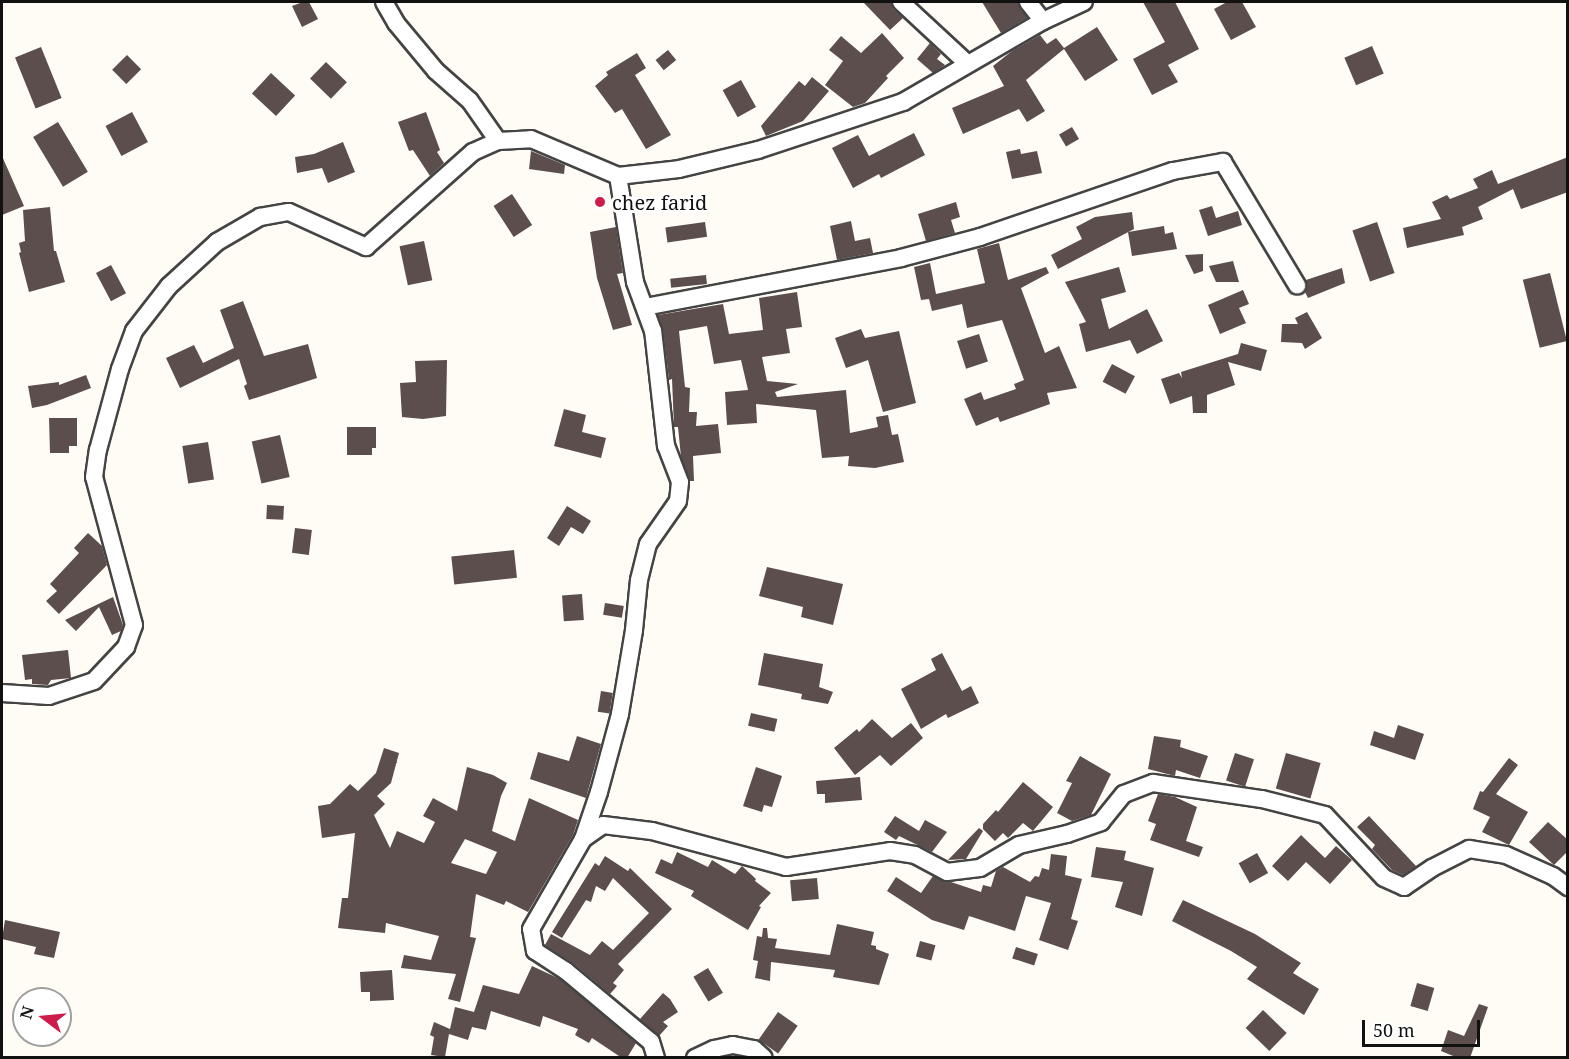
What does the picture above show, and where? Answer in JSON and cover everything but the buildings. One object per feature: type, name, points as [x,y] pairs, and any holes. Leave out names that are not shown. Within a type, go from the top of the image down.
[{"type":"street","points":[[384,2],[396,24],[436,71],[470,101],[498,141]]},
{"type":"street","points":[[901,2],[968,64]]},
{"type":"street","points":[[1028,2],[1043,21]]},
{"type":"street","points":[[2,693],[49,696],[94,681],[126,647],[134,625],[94,477],[120,369],[134,331],[169,286],[217,242],[260,217],[289,212],[366,247],[473,152],[498,141],[531,139],[618,176],[679,169],[758,150],[903,102],[1043,21],[1084,2]]},
{"type":"street","points":[[645,307],[901,258],[980,237],[1173,171],[1223,162],[1297,285]]},
{"type":"street","points":[[618,176],[626,241],[635,282],[653,331],[666,446],[680,482],[678,501],[648,544],[639,580],[634,630],[620,714],[583,839],[531,929],[535,951],[566,971],[651,1042],[656,1058]]},
{"type":"street","points":[[583,839],[603,825],[652,831],[786,867],[890,852],[915,855],[947,872],[980,868],[1019,845],[1067,834],[1101,822],[1124,794],[1153,783],[1262,799],[1325,815],[1384,878],[1404,887],[1432,868],[1469,849],[1506,855],[1553,876],[1568,888]]},
{"type":"street","points":[[695,1058],[714,1049],[733,1045],[754,1049],[764,1058]]},
{"type":"place","name":"chez farid","points":[[600,202]]}]
